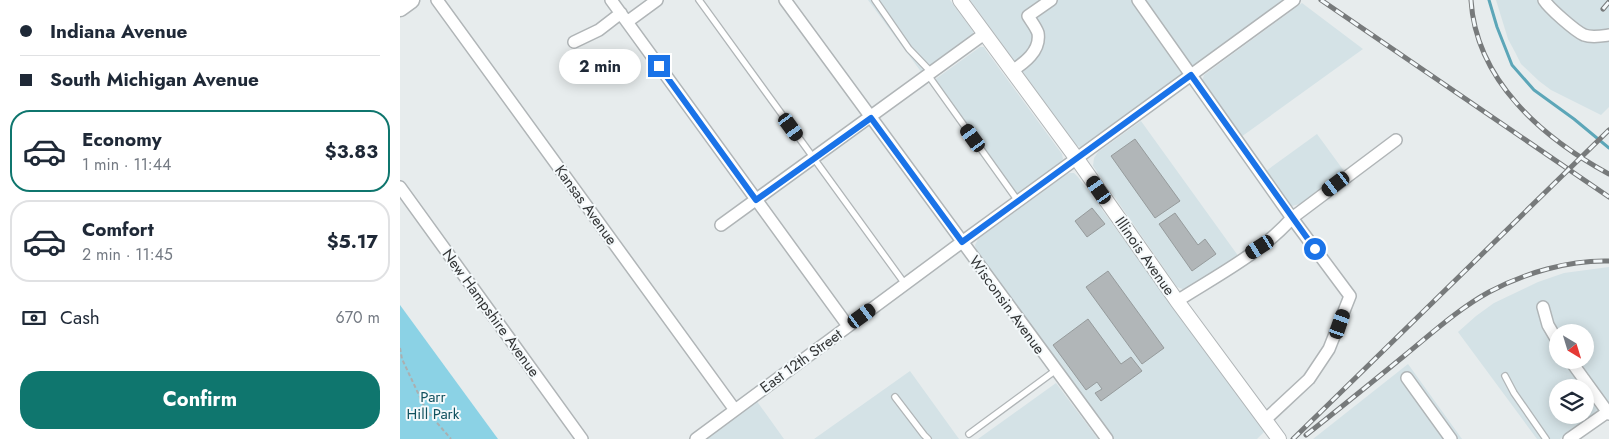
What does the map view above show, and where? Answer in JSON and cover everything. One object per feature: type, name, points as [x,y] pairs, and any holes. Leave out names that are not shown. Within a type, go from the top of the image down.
[{"type":"main road","points":[[400,8],[412,0]]},
{"type":"street","name":"Kansas Avenue","points":[[437,0],[735,410]]},
{"type":"street","points":[[611,0],[848,326]]},
{"type":"street","points":[[574,42],[657,0]]},
{"type":"street","name":"Wisconsin Avenue","points":[[785,0],[1107,439]]},
{"type":"street","name":"Illinois Avenue","points":[[960,0],[1279,439]]},
{"type":"street","points":[[1012,72],[1023,64],[1036,48],[1038,33],[1028,16],[1051,0]]},
{"type":"street","points":[[1138,0],[1292,218],[1350,296],[1329,349],[1309,379],[1264,420]]},
{"type":"street","name":"East 12th Street","points":[[696,439],[1294,0]]},
{"type":"street","points":[[1544,0],[1552,10],[1585,35],[1598,37],[1609,35]]},
{"type":"street","points":[[721,225],[871,118],[984,34]]},
{"type":"street","points":[[1177,301],[1260,247],[1280,232],[1292,218],[1396,140]]},
{"type":"street","name":"New Hampshire Avenue","points":[[400,187],[582,439]]},
{"type":"street","points":[[1543,307],[1549,327]]},
{"type":"street","points":[[1569,439],[1608,412],[1577,369]]},
{"type":"street","points":[[1407,378],[1451,439]]},
{"type":"lane","points":[[699,0],[905,284]]},
{"type":"lane","points":[[875,0],[909,49],[930,74],[1018,201]]},
{"type":"lane","points":[[969,434],[1056,370]]},
{"type":"lane","points":[[1505,376],[1514,393],[1546,439]]},
{"type":"lane","points":[[895,397],[928,439]]},
{"type":"path","points":[[400,348],[402,359],[426,410],[451,439]]},
{"type":"shaded area","points":[[868,0],[950,0],[973,31],[973,37],[922,73]]},
{"type":"shaded area","points":[[970,0],[1285,0],[1082,148],[1076,145]]},
{"type":"shaded area","points":[[1496,0],[1609,0],[1609,107],[1601,115],[1551,90],[1521,64],[1508,39]]},
{"type":"shaded area","points":[[1302,3],[1363,49],[1241,137],[1202,81],[1204,75]]},
{"type":"shaded area","points":[[980,47],[984,47],[1062,154],[1063,159],[1061,162],[1012,198],[930,83]]},
{"type":"shaded area","points":[[1141,121],[1239,257],[1185,290],[1177,287],[1093,166],[1094,158],[1098,152]]},
{"type":"shaded area","points":[[1317,134],[1344,171],[1300,204],[1292,206],[1266,171]]},
{"type":"shaded area","points":[[1070,173],[1074,173],[1078,177],[1265,431],[1257,439],[1113,439],[976,251],[975,245],[978,239]]},
{"type":"shaded area","points":[[1609,267],[1609,403],[1594,414],[1594,379],[1549,379],[1549,424],[1580,424],[1560,439],[1537,439],[1458,332],[1494,303],[1538,282],[1564,273]]},
{"type":"shaded area","points":[[1408,364],[1462,439],[1313,439]]},
{"type":"shaded area","points":[[910,371],[959,439],[814,439]]},
{"type":"shaded area","points":[[1056,383],[1098,439],[978,439]]},
{"type":"shaded area","points":[[756,400],[784,439],[703,439]]},
{"type":"green space","name":"Parr Hill Park","points":[[400,305],[498,439],[400,439]]},
{"type":"building","points":[[1135,139],[1180,201],[1155,218],[1111,156]]},
{"type":"building","points":[[1092,208],[1105,224],[1087,237],[1075,221]]},
{"type":"building","points":[[1175,213],[1198,245],[1205,239],[1216,254],[1192,271],[1159,224]]},
{"type":"building","points":[[1108,271],[1164,348],[1142,364],[1086,287]]},
{"type":"building","points":[[1088,319],[1121,364],[1131,357],[1142,371],[1101,401],[1095,393],[1102,389],[1097,382],[1086,390],[1053,345]]},
{"type":"waterway","points":[[1489,0],[1512,65],[1534,90],[1574,119],[1609,148]]},
{"type":"railway","points":[[1321,0],[1609,197]]},
{"type":"railway","points":[[1471,0],[1476,29],[1485,56],[1499,81],[1517,104],[1560,143],[1584,160],[1609,174]]},
{"type":"railway","points":[[1603,9],[1609,2]]},
{"type":"railway","points":[[1293,439],[1609,130]]},
{"type":"railway","points":[[1306,435],[1445,322],[1489,292],[1517,279],[1547,269],[1578,263],[1609,261]]},
{"type":"route","points":[[659,66],[756,200],[871,118],[962,242],[1191,75],[1315,249]]}]
